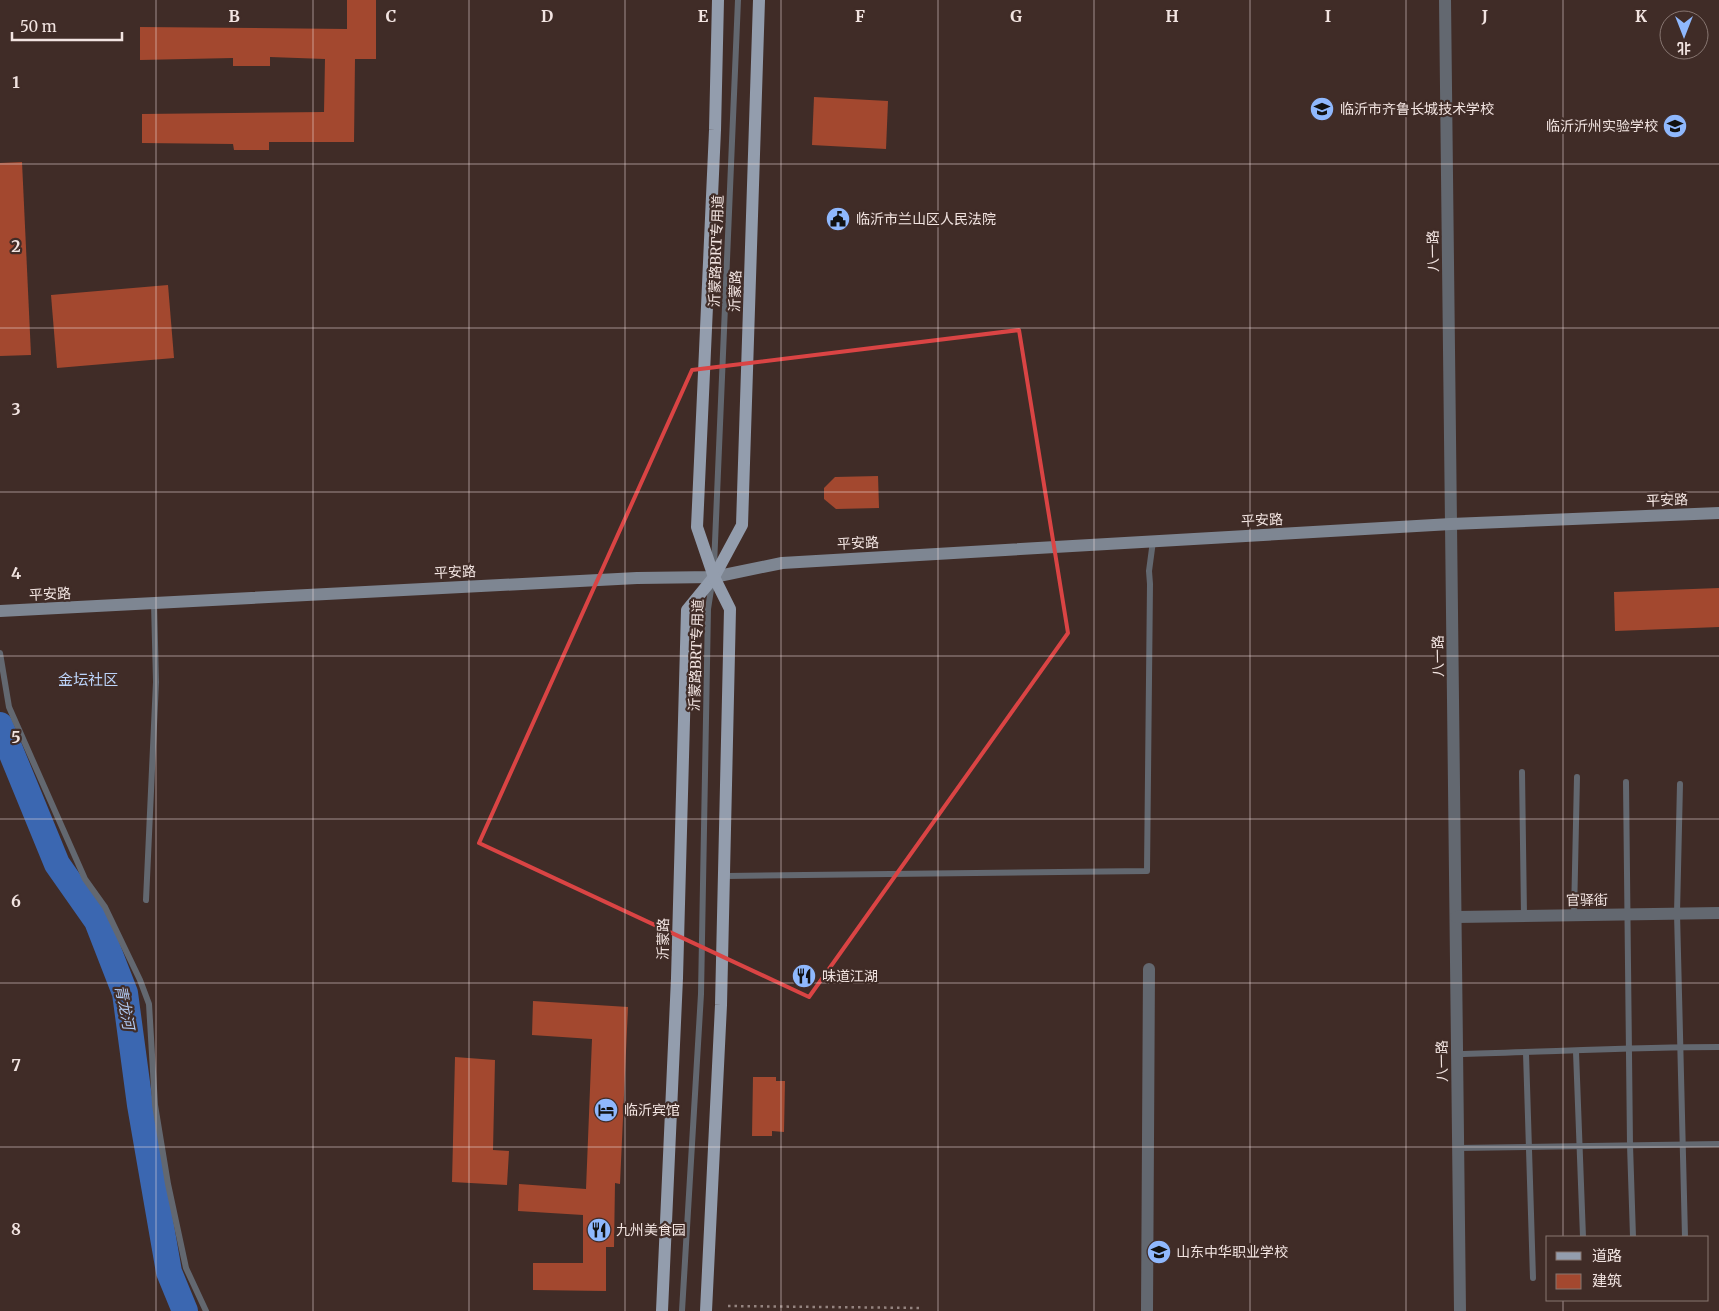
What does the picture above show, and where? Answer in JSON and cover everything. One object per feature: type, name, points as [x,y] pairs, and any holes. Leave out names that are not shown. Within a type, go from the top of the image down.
[{"type":"main road","name":"沂蒙路","points":[[706,1311],[726,876],[730,609],[714,577],[697,527],[714,140],[718,0]]},
{"type":"main road","name":"沂蒙路","points":[[662,1311],[677,978],[686,610],[714,577],[742,525],[758,0]]},
{"type":"main road","name":"平安路","points":[[0,611],[637,578],[714,577],[782,563],[1451,524],[1719,513]]},
{"type":"street","name":"八一路","points":[[1445,0],[1460,1311]]},
{"type":"street","name":"官驿街","points":[[1456,917],[1719,913]]},
{"type":"street","points":[[1146,1311],[1149,969]]},
{"type":"lane","name":"沂蒙路BRT专用道","points":[[682,1311],[701,994],[708,609],[714,577],[738,0]]},
{"type":"lane","points":[[726,876],[1147,871],[1149,571],[1153,541]]},
{"type":"lane","points":[[146,900],[156,682],[154,603]]},
{"type":"lane","points":[[0,653],[10,707],[85,879],[105,907],[140,980],[149,1004],[155,1105],[167,1175],[186,1268],[206,1311]]},
{"type":"lane","points":[[1522,772],[1524,916]]},
{"type":"lane","points":[[1574,915],[1577,776]]},
{"type":"lane","points":[[1626,782],[1628,1047],[1633,1236]]},
{"type":"lane","points":[[1680,784],[1677,913],[1684,1236]]},
{"type":"lane","points":[[1457,1054],[1576,1052],[1628,1047],[1719,1048]]},
{"type":"lane","points":[[1576,1052],[1583,1236]]},
{"type":"lane","points":[[1526,1053],[1533,1278]]},
{"type":"lane","points":[[1458,1148],[1719,1144]]},
{"type":"path","points":[[728,1306],[921,1308]]},
{"type":"highlighted area","points":[[1019,330],[1068,633],[809,997],[479,843],[692,370]]},
{"type":"building","points":[[347,0],[376,0],[376,59],[355,59],[354,142],[269,142],[269,150],[234,150],[233,144],[142,143],[142,114],[324,112],[325,59],[270,57],[270,66],[233,66],[233,58],[140,60],[140,27],[347,29]]},
{"type":"building","points":[[814,97],[888,101],[886,149],[812,145]]},
{"type":"building","points":[[22,162],[31,355],[0,356],[0,163]]},
{"type":"building","points":[[168,285],[174,358],[57,368],[51,295]]},
{"type":"building","points":[[878,476],[879,508],[836,509],[824,499],[824,488],[835,477]]},
{"type":"building","points":[[1719,588],[1719,627],[1615,631],[1614,592]]},
{"type":"building","points":[[533,1001],[628,1007],[620,1184],[615,1183],[614,1247],[606,1247],[606,1291],[533,1290],[533,1263],[583,1263],[583,1215],[518,1211],[519,1184],[586,1189],[592,1039],[532,1035]]},
{"type":"building","points":[[455,1057],[495,1060],[493,1150],[509,1151],[507,1185],[452,1182]]},
{"type":"building","points":[[753,1077],[776,1077],[776,1081],[785,1081],[784,1132],[772,1131],[772,1136],[752,1136]]},
{"type":"waterway","name":"青龙河","points":[[0,725],[57,864],[97,921],[125,993],[140,1105],[169,1272],[185,1311]]},
{"type":"place","name":"临沂市齐鲁长城技术学校","points":[[1322,109]]},
{"type":"place","name":"临沂沂州实验学校","points":[[1675,126]]},
{"type":"place","name":"临沂市兰山区人民法院","points":[[838,219]]},
{"type":"place","name":"味道江湖","points":[[804,976]]},
{"type":"place","name":"临沂宾馆","points":[[606,1110]]},
{"type":"place","name":"九州美食园","points":[[599,1230]]},
{"type":"place","name":"山东中华职业学校","points":[[1159,1252]]},
{"type":"district","name":"金坛社区","points":[[88,679]]}]
